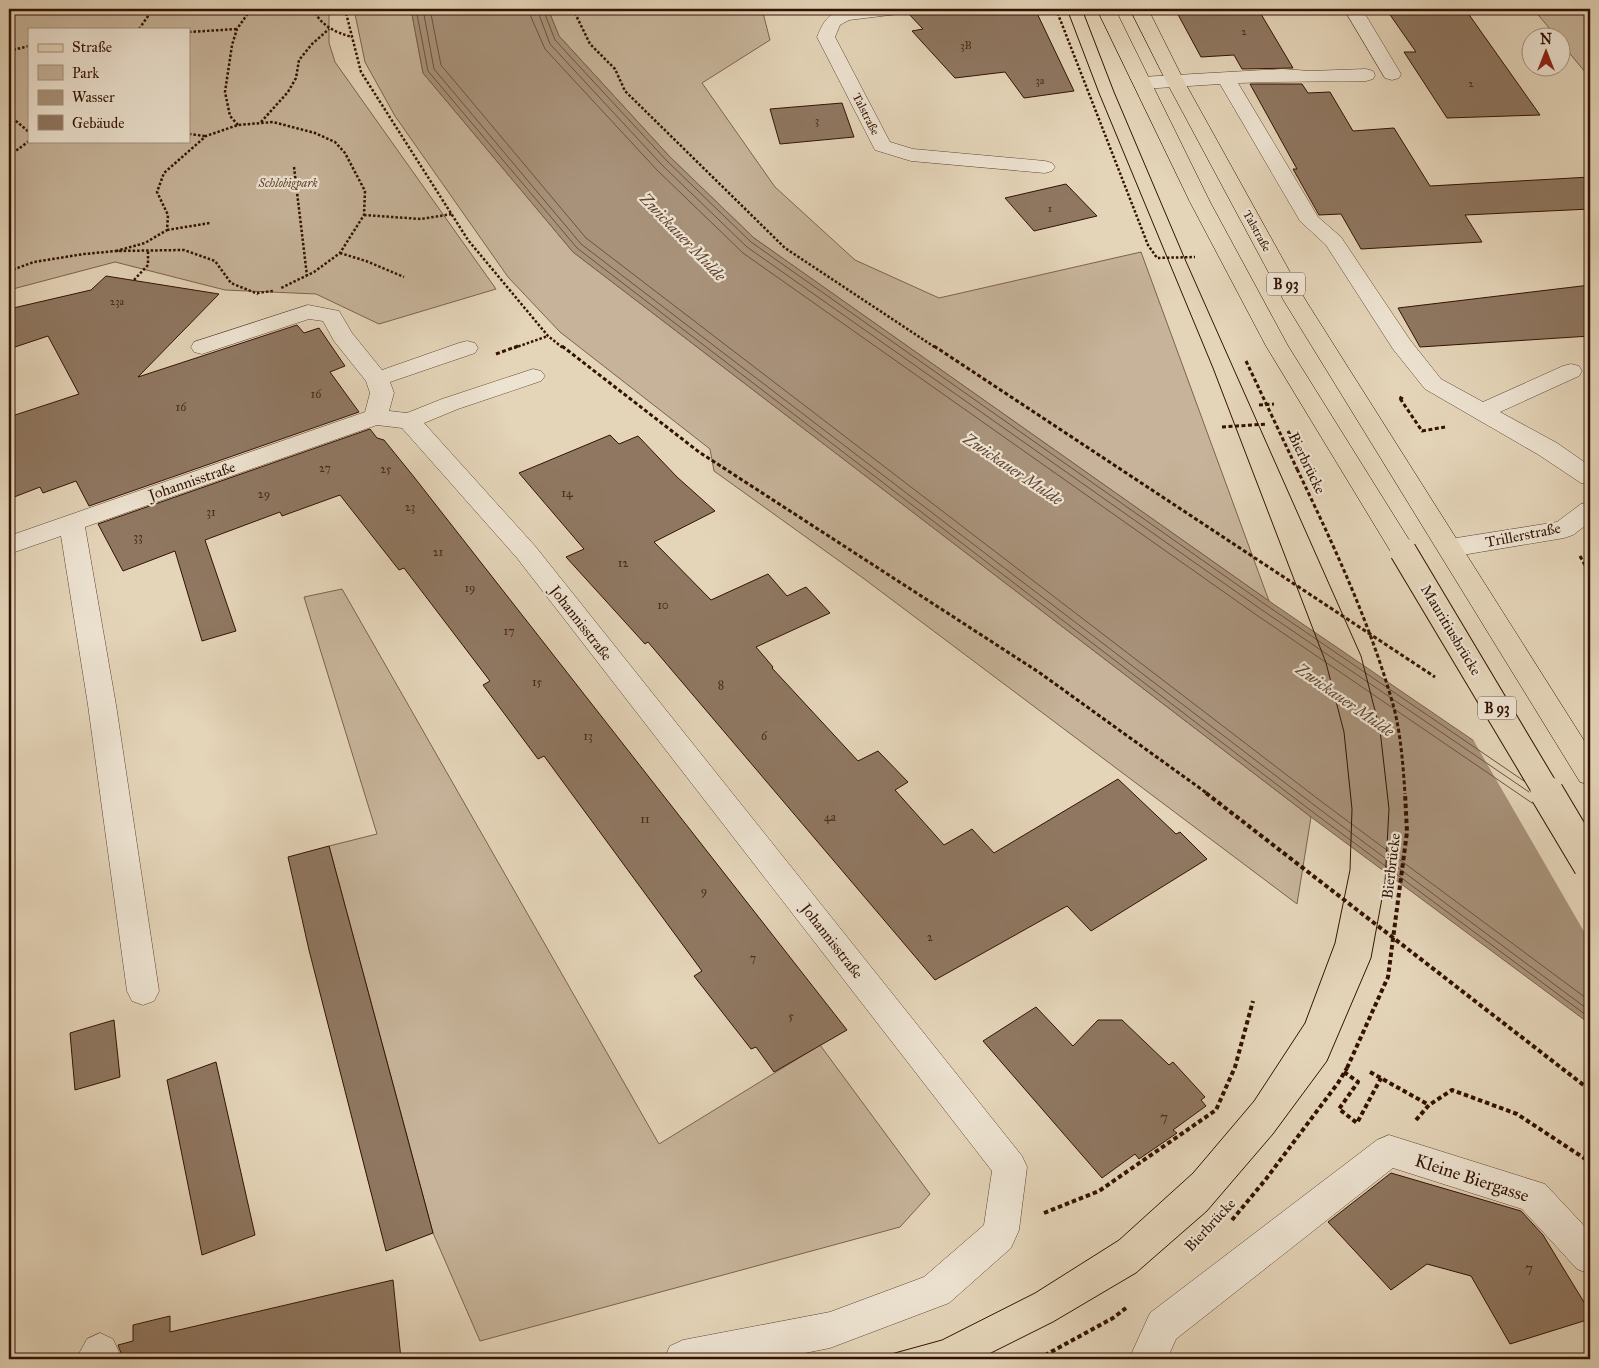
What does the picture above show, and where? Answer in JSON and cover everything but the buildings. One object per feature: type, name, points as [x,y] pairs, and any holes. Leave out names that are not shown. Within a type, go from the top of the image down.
[{"type":"main road","name":"B 93","points":[[1106,9],[1142,84]]},
{"type":"main road","name":"Talstraße","points":[[1139,9],[1175,81],[1295,301],[1450,548]]},
{"type":"main road","name":"Mauritiusbrücke","points":[[1142,84],[1200,202],[1277,346],[1403,551],[1590,864]]},
{"type":"main road","name":"B 93","points":[[1450,548],[1590,774]]},
{"type":"street","name":"Talstraße","points":[[898,9],[845,15],[832,22],[826,37],[882,146],[911,155],[1045,168]]},
{"type":"street","points":[[1353,9],[1392,74]]},
{"type":"street","points":[[1142,84],[1283,74],[1310,77],[1366,75]]},
{"type":"street","points":[[1226,78],[1310,221],[1334,241],[1401,344],[1433,384],[1548,449],[1590,477]]},
{"type":"street","points":[[202,346],[308,312],[331,316],[378,397],[467,348]]},
{"type":"street","points":[[1483,411],[1571,371]]},
{"type":"street","points":[[409,421],[450,404],[534,376]]},
{"type":"street","name":"Johannisstraße","points":[[9,544],[72,523],[378,397],[409,421],[526,552],[1010,1167],[1001,1230]]},
{"type":"street","name":"Trillerstraße","points":[[1450,548],[1564,529],[1590,510]]},
{"type":"street","points":[[72,523],[102,705],[143,991]]},
{"type":"street","points":[[1148,1359],[1163,1326],[1389,1151]]},
{"type":"street","name":"Kleine Biergasse","points":[[1389,1151],[1533,1196],[1590,1257]]},
{"type":"street","points":[[683,1359],[830,1330],[936,1290],[998,1236],[1001,1230]]},
{"type":"path","points":[[140,28],[153,9]]},
{"type":"path","points":[[238,125],[230,116],[225,92],[232,45],[237,29],[251,9]]},
{"type":"path","points":[[315,9],[314,11],[320,22],[330,29],[352,37]]},
{"type":"path","points":[[345,9],[360,72],[468,240],[548,336],[699,452],[1040,673],[1197,786],[1590,1090]]},
{"type":"path","points":[[573,9],[590,44],[615,69],[625,91],[785,248],[1442,681]]},
{"type":"path","points":[[1056,9],[1148,245],[1157,258],[1194,256]]},
{"type":"path","points":[[190,32],[237,29]]},
{"type":"path","points":[[260,122],[288,92],[296,78],[299,60],[312,44],[330,29]]},
{"type":"path","points":[[9,51],[19,46],[28,46]]},
{"type":"path","points":[[9,115],[28,131]]},
{"type":"path","points":[[167,230],[168,215],[157,192],[164,173],[206,136],[238,125],[273,122],[315,133],[335,142],[346,153],[365,191],[364,215],[340,253],[307,276],[275,290],[257,293]]},
{"type":"path","points":[[190,134],[206,136]]},
{"type":"path","points":[[9,156],[28,142]]},
{"type":"path","points":[[294,167],[307,276]]},
{"type":"path","points":[[364,215],[421,219],[452,214]]},
{"type":"path","points":[[116,251],[145,243],[167,230],[210,223]]},
{"type":"path","points":[[9,271],[34,262],[116,251],[184,250],[215,261],[231,283],[257,293],[290,318]]},
{"type":"path","points":[[134,280],[148,265],[148,251]]},
{"type":"path","points":[[340,253],[366,261],[404,277]]},
{"type":"path","name":"Bierbrücke","points":[[1228,1224],[1266,1179],[1348,1068],[1388,977],[1407,832],[1402,753],[1394,710],[1369,632],[1320,518],[1243,354]]},
{"type":"path","points":[[1259,405],[1276,404]]},
{"type":"path","points":[[1222,427],[1267,424]]},
{"type":"path","points":[[1422,431],[1451,426]]},
{"type":"path","points":[[1001,1230],[1099,1191],[1216,1110],[1235,1067],[1253,1001]]},
{"type":"path","points":[[1344,1072],[1358,1082],[1339,1109],[1357,1123],[1381,1078]]},
{"type":"path","points":[[1370,1072],[1429,1105]]},
{"type":"path","points":[[1389,1151],[1429,1105],[1452,1090],[1517,1114],[1590,1162]]},
{"type":"path","points":[[1038,1359],[1113,1318],[1128,1307]]},
{"type":"green space","name":"Schlobigpark","points":[[9,9],[329,9],[329,43],[335,62],[496,289],[379,324],[316,294],[225,290],[115,262],[9,290]]},
{"type":"green space","points":[[354,9],[411,9],[423,73],[573,252],[1311,817],[1297,904],[863,578],[714,471],[710,449],[560,332],[508,277],[395,116],[365,62]]},
{"type":"green space","points":[[548,9],[762,9],[770,40],[702,83],[775,187],[855,260],[939,298],[1141,252],[1269,601],[754,238],[670,157],[559,36]]},
{"type":"green space","points":[[1533,9],[1590,9],[1590,78],[1572,56],[1572,28],[1549,28]]},
{"type":"green space","points":[[342,589],[659,1144],[820,1045],[930,1194],[900,1227],[480,1341],[433,1233],[329,846],[377,834],[304,597]]},
{"type":"water","name":"Zwickauer Mulde","points":[[411,9],[548,9],[559,36],[670,157],[754,238],[1269,601],[1590,820],[1590,1024],[1311,817],[573,252],[423,73]]},
{"type":"pier","points":[[1471,736],[1590,817],[1590,942]]},
{"type":"tram line","points":[[873,1359],[942,1340],[1035,1293],[1119,1240],[1193,1173],[1254,1101],[1305,1023],[1335,943],[1350,870],[1352,809],[1344,732],[1326,663],[1213,368],[1099,93],[1067,9]]},
{"type":"tram line","points":[[979,1359],[1053,1322],[1136,1273],[1207,1211],[1273,1134],[1327,1061],[1371,958],[1385,882],[1389,809],[1380,730],[1361,656],[1184,257],[1114,92],[1082,9]]}]
